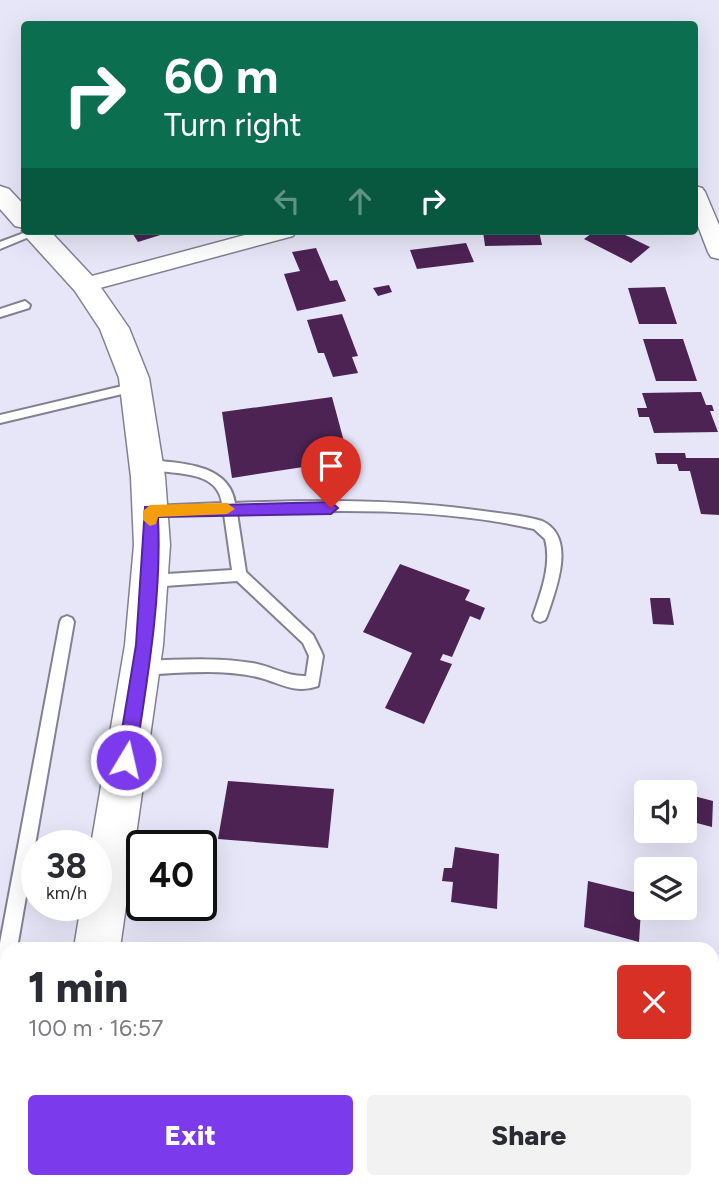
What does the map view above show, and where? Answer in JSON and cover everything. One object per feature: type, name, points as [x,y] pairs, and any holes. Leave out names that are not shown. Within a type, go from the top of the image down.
[{"type":"street","points":[[698,184],[719,184]]},
{"type":"street","points":[[0,194],[21,217]]},
{"type":"street","points":[[698,200],[719,252]]},
{"type":"street","points":[[39,235],[85,285],[114,328],[135,387],[150,511],[152,545],[140,667],[98,942]]},
{"type":"street","points":[[85,285],[270,235]]},
{"type":"lane","points":[[0,246],[26,235]]},
{"type":"lane","points":[[0,313],[25,305]]},
{"type":"lane","points":[[0,419],[135,387]]},
{"type":"lane","points":[[140,667],[238,668],[273,674],[297,685],[313,681],[316,656],[308,639],[240,575],[227,491],[222,483],[182,469],[146,465]]},
{"type":"lane","points":[[150,511],[354,508],[491,516],[537,524],[551,536],[555,550],[552,577],[540,616]]},
{"type":"lane","points":[[149,581],[240,575]]},
{"type":"lane","points":[[8,942],[67,622]]},
{"type":"building","points":[[134,235],[160,235],[138,242]]},
{"type":"building","points":[[484,235],[540,235],[542,245],[485,246]]},
{"type":"building","points":[[590,235],[625,235],[650,247],[631,263],[584,239]]},
{"type":"building","points":[[466,243],[474,262],[417,269],[410,250]]},
{"type":"building","points":[[316,248],[330,281],[337,280],[346,301],[297,311],[284,274],[300,271],[292,252]]},
{"type":"building","points":[[389,285],[392,292],[378,296],[373,288]]},
{"type":"building","points":[[665,287],[677,324],[639,324],[628,288]]},
{"type":"building","points":[[342,314],[358,356],[352,357],[358,373],[333,377],[324,353],[318,353],[307,320]]},
{"type":"building","points":[[643,339],[683,339],[697,381],[656,381]]},
{"type":"building","points":[[701,392],[706,405],[712,405],[714,411],[710,411],[718,432],[654,433],[649,417],[639,417],[637,408],[647,408],[642,393]]},
{"type":"building","points":[[332,397],[349,460],[232,478],[222,412]]},
{"type":"building","points":[[655,453],[685,453],[686,458],[719,458],[719,515],[701,514],[690,471],[679,471],[677,464],[657,464]]},
{"type":"building","points":[[400,564],[470,590],[465,600],[485,608],[480,620],[470,616],[452,657],[443,654],[440,660],[452,664],[424,724],[385,708],[412,653],[363,632]]},
{"type":"building","points":[[650,598],[670,598],[674,625],[653,624]]},
{"type":"building","points":[[228,781],[334,789],[328,848],[218,839]]},
{"type":"building","points":[[697,797],[713,801],[712,827],[697,823]]},
{"type":"building","points":[[455,847],[499,854],[497,909],[451,902],[453,882],[442,881],[444,868],[452,868]]},
{"type":"building","points":[[588,881],[634,892],[634,920],[640,920],[639,942],[584,927]]},
{"type":"slow traffic","points":[[150,520],[150,511],[227,509]]},
{"type":"route","points":[[126,760],[144,645],[152,545],[150,511],[331,508]]}]
